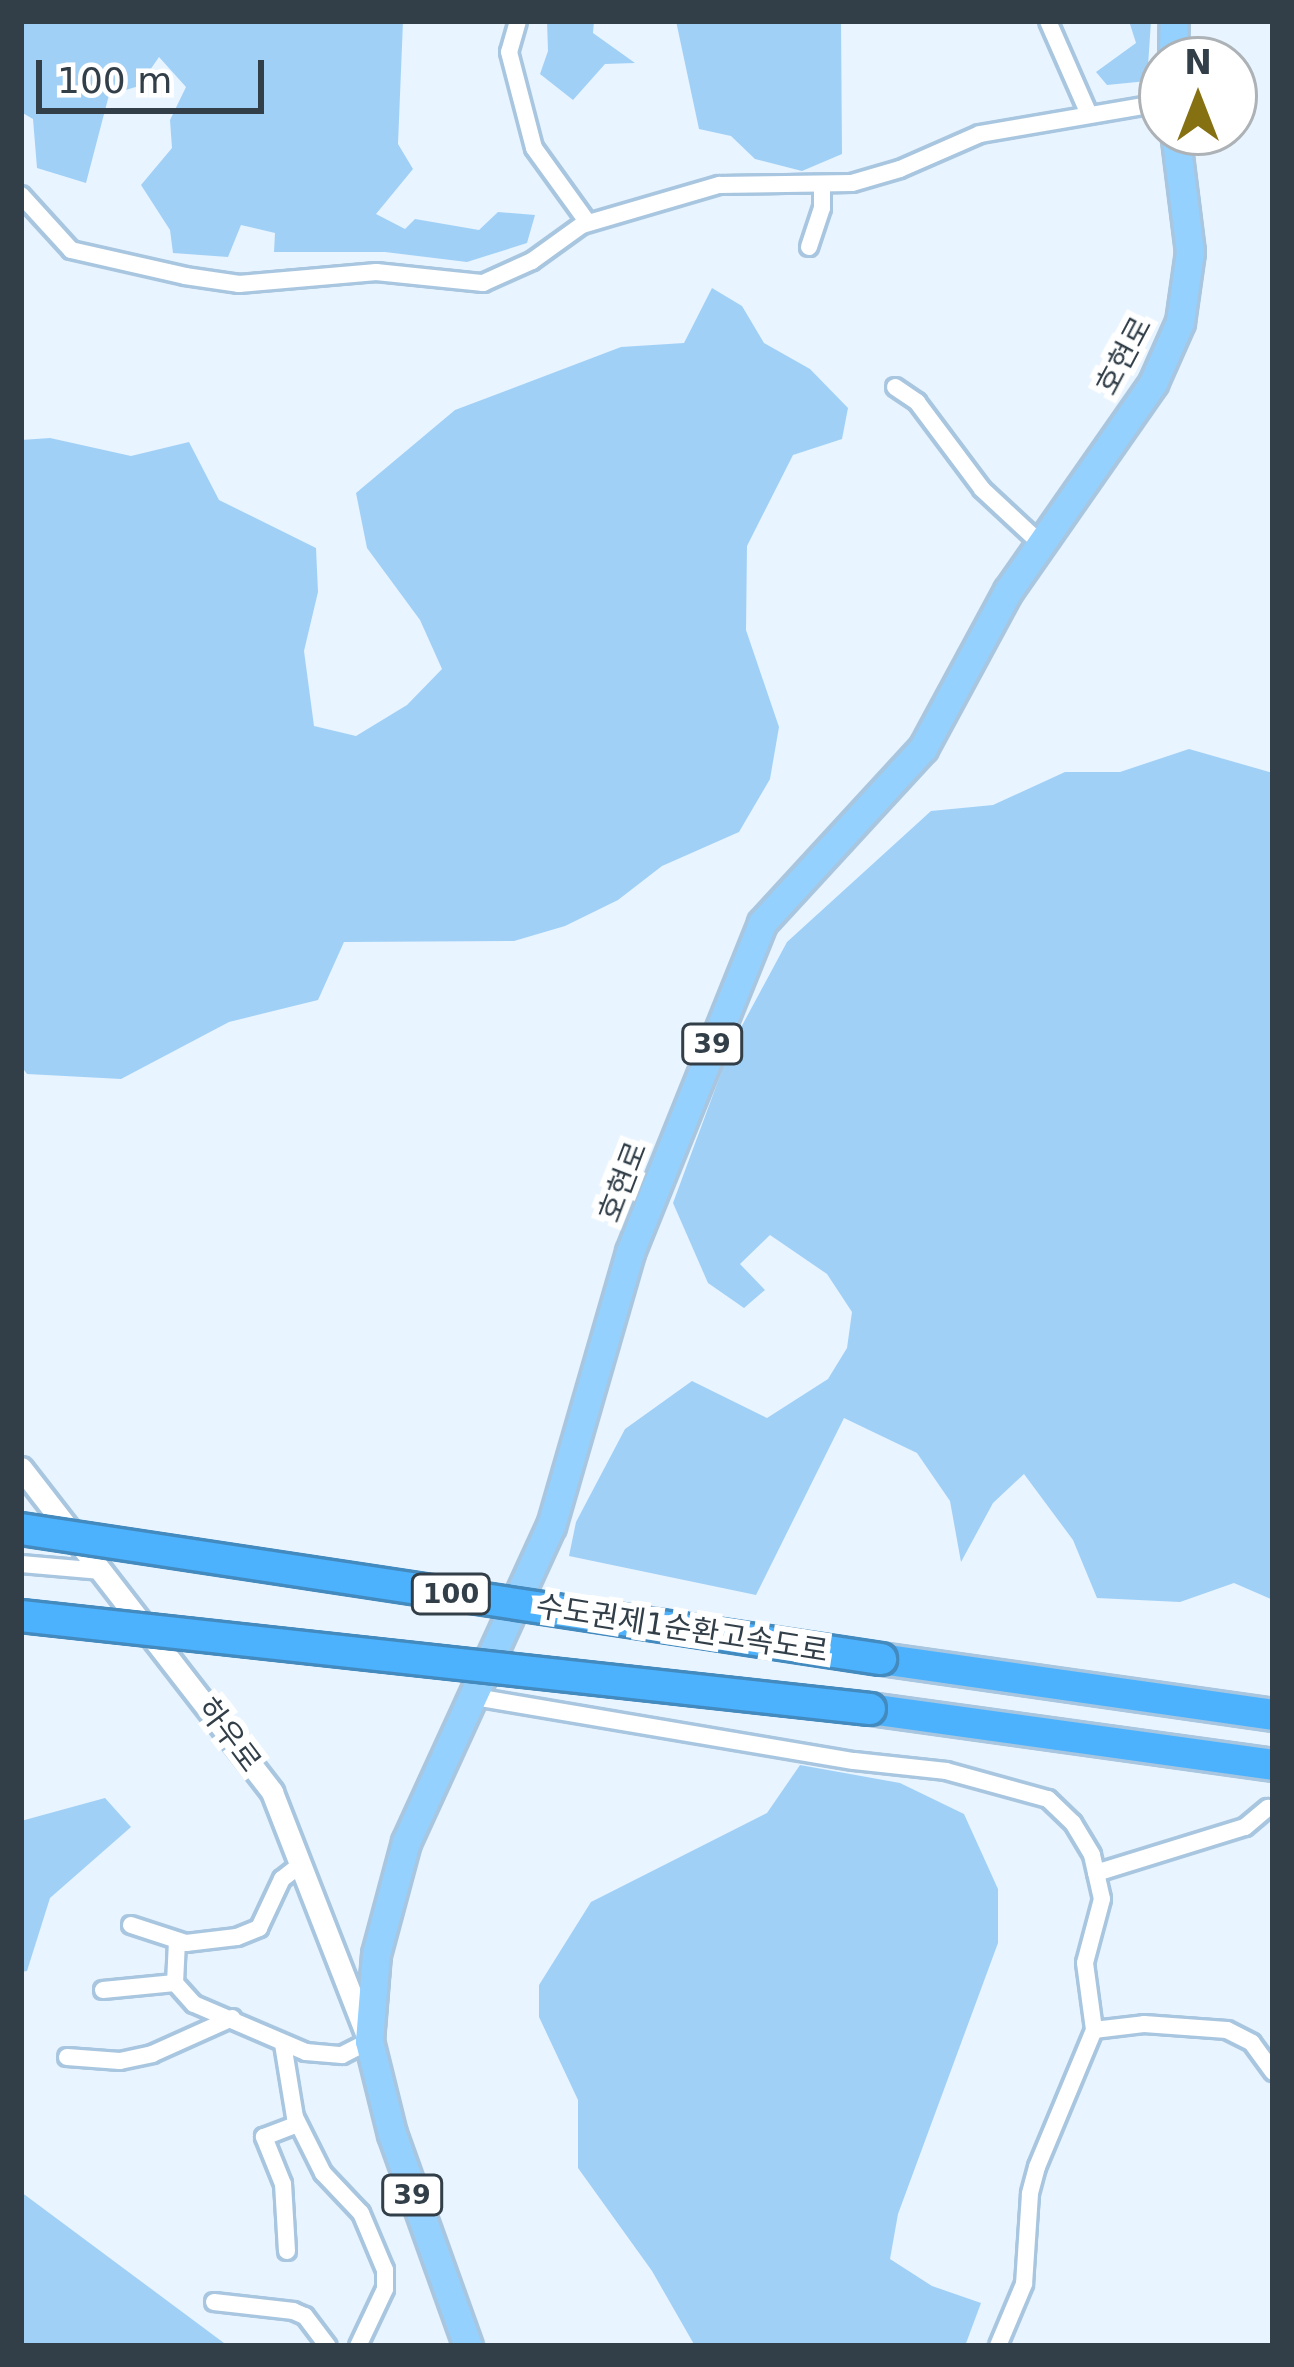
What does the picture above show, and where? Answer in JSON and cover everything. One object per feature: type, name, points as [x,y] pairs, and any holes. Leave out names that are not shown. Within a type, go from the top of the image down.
[{"type":"highway","name":"수도권제1순환고속도로","points":[[21,1529],[1273,1715]]},
{"type":"highway","name":"수도권제1순환고속도로","points":[[21,1616],[870,1709],[1264,1765]]},
{"type":"main road","name":"호현로","points":[[468,2346],[392,2134],[369,2041],[376,1954],[406,1842],[551,1526],[630,1252],[762,923],[923,748],[1007,591],[1153,383],[1180,322],[1190,252],[1178,156]]},
{"type":"street","points":[[518,21],[509,52],[535,148],[589,223]]},
{"type":"street","points":[[1048,21],[1088,112]]},
{"type":"street","points":[[21,195],[70,250],[239,284],[376,272],[483,283],[532,260],[557,239],[589,223],[727,184],[822,185],[901,169],[980,134],[1138,106]]},
{"type":"street","points":[[809,247],[822,208],[822,185]]},
{"type":"street","points":[[896,388],[917,402],[982,489],[1041,544]]},
{"type":"street","name":"하우로","points":[[21,1468],[263,1779],[369,2041]]},
{"type":"street","points":[[21,1564],[102,1571]]},
{"type":"street","points":[[475,1697],[854,1761],[937,1769],[1053,1802],[1073,1823],[1096,1873],[1102,1906],[1085,1963],[1094,2030],[1037,2167],[1030,2194],[1024,2284],[998,2346]]},
{"type":"street","points":[[1096,1873],[1245,1827],[1268,1808]]},
{"type":"street","points":[[131,1925],[177,1941],[225,1939],[259,1928],[282,1879],[300,1865]]},
{"type":"street","points":[[177,1941],[175,1983],[194,2004],[306,2052],[342,2055],[369,2041]]},
{"type":"street","points":[[103,1990],[175,1983]]},
{"type":"street","points":[[68,2057],[120,2061],[152,2054],[232,2018]]},
{"type":"street","points":[[1094,2030],[1144,2024],[1227,2030],[1252,2043],[1273,2072]]},
{"type":"street","points":[[284,2044],[286,2082],[298,2124],[323,2173],[361,2212],[385,2270],[380,2302],[358,2346]]},
{"type":"street","points":[[287,2251],[283,2184],[264,2137],[298,2124]]},
{"type":"street","points":[[214,2302],[293,2311],[305,2316],[328,2346]]},
{"type":"shaded area","points":[[21,21],[403,21],[398,144],[413,169],[376,214],[405,229],[415,219],[479,230],[498,212],[535,215],[527,243],[467,262],[385,252],[274,252],[275,233],[241,225],[228,257],[173,253],[170,230],[141,185],[172,148],[170,120],[186,87],[159,57],[139,86],[109,95],[86,183],[37,168],[33,119],[21,112]]},
{"type":"shaded area","points":[[547,21],[594,21],[593,33],[635,63],[605,64],[573,100],[540,74],[548,51]]},
{"type":"shaded area","points":[[676,21],[841,21],[842,154],[802,171],[755,159],[731,136],[699,129]]},
{"type":"shaded area","points":[[1129,21],[1151,21],[1150,36],[1138,36],[1138,82],[1107,85],[1096,72],[1136,43]]},
{"type":"shaded area","points":[[712,288],[742,306],[764,343],[810,369],[848,408],[842,439],[793,455],[747,546],[746,630],[779,727],[770,779],[739,832],[662,866],[618,900],[565,926],[514,941],[344,942],[318,1000],[229,1022],[121,1079],[27,1074],[21,1066],[21,440],[50,438],[131,456],[189,442],[219,500],[316,548],[318,592],[304,651],[314,726],[356,736],[407,705],[442,669],[420,620],[367,548],[356,493],[455,410],[621,347],[684,343]]},
{"type":"shaded area","points":[[1189,749],[1273,773],[1273,1600],[1234,1583],[1180,1602],[1097,1598],[1073,1540],[1024,1474],[993,1503],[961,1562],[950,1501],[917,1453],[844,1418],[756,1595],[569,1556],[576,1522],[625,1429],[692,1381],[767,1418],[828,1379],[847,1348],[852,1312],[827,1274],[770,1235],[740,1264],[765,1290],[744,1308],[708,1283],[673,1203],[731,1046],[787,942],[931,811],[993,805],[1065,772],[1120,772]]},
{"type":"shaded area","points":[[800,1765],[900,1783],[964,1814],[998,1889],[998,1943],[898,2214],[890,2259],[932,2286],[981,2303],[965,2346],[695,2346],[652,2271],[578,2168],[578,2100],[539,2017],[539,1985],[591,1902],[767,1813]]},
{"type":"shaded area","points":[[105,1798],[131,1827],[50,1898],[27,1971],[21,1972],[21,1821]]},
{"type":"shaded area","points":[[21,2192],[228,2346],[21,2346]]}]
